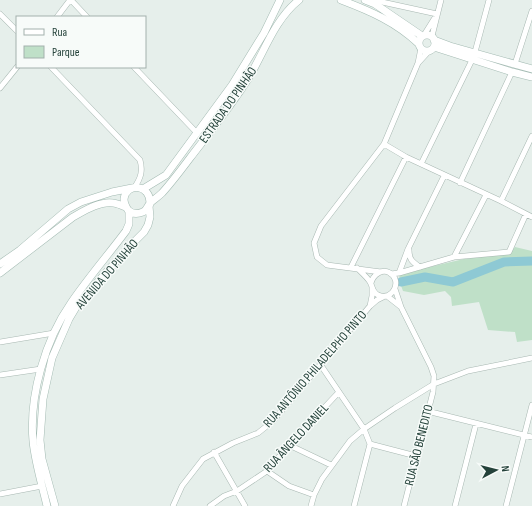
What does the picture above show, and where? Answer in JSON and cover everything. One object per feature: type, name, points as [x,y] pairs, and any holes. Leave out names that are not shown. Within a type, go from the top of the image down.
[{"type":"street","points":[[58,16],[71,0],[86,16]]},
{"type":"street","name":"ESTRADA DO PINHÃO","points":[[143,189],[166,175],[232,85],[260,39],[280,0]]},
{"type":"street","name":"ESTRADA DO PINHÃO","points":[[149,205],[176,177],[216,124],[248,79],[285,14],[299,0]]},
{"type":"street","points":[[341,0],[381,16],[410,35],[424,50],[432,44],[450,46],[532,69]]},
{"type":"street","points":[[365,0],[381,8],[423,36],[428,35],[432,44],[472,60],[532,77]]},
{"type":"street","points":[[373,0],[436,16]]},
{"type":"street","points":[[434,384],[434,376],[431,367],[401,307],[395,288],[396,280],[391,274],[388,272],[327,264],[322,262],[317,257],[314,249],[314,243],[321,226],[384,144],[418,63],[432,44],[436,16],[441,0]]},
{"type":"street","points":[[475,52],[489,0]]},
{"type":"street","points":[[515,64],[532,11]]},
{"type":"street","points":[[0,14],[16,30]]},
{"type":"street","points":[[418,63],[423,36],[436,16]]},
{"type":"street","points":[[421,164],[472,60]]},
{"type":"street","points":[[0,88],[16,68]]},
{"type":"street","points":[[48,506],[42,486],[33,442],[35,398],[41,369],[54,333],[70,303],[126,231],[129,224],[124,199],[126,194],[140,180],[142,172],[140,160],[52,68]]},
{"type":"street","points":[[135,68],[196,133]]},
{"type":"street","points":[[460,183],[512,72]]},
{"type":"street","points":[[501,201],[532,136]]},
{"type":"street","points":[[384,144],[444,176],[501,201],[532,217]]},
{"type":"street","points":[[350,267],[406,157]]},
{"type":"street","points":[[399,272],[408,249],[444,176]]},
{"type":"street","points":[[0,264],[20,250],[68,209],[81,202],[133,188],[143,189],[149,195],[149,205],[142,213],[133,213],[112,203],[99,205],[85,210],[73,217],[0,274]]},
{"type":"street","points":[[454,258],[486,195]]},
{"type":"street","name":"AVENIDA DO PINHÃO","points":[[55,506],[42,459],[40,440],[43,399],[52,358],[69,319],[78,304],[144,232],[150,217],[149,205]]},
{"type":"street","points":[[391,274],[454,258],[509,252],[526,214]]},
{"type":"street","points":[[408,249],[409,258],[413,263],[420,267]]},
{"type":"street","points":[[357,268],[372,285],[378,295],[386,296],[401,307]]},
{"type":"street","points":[[370,306],[374,276],[381,272]]},
{"type":"street","points":[[386,296],[391,294],[395,288]]},
{"type":"street","name":"RUA ANTÔNIO PHILADELPHO PINTO","points":[[173,506],[182,486],[194,468],[203,459],[234,442],[258,433],[273,421],[370,306],[377,300],[386,296]]},
{"type":"street","points":[[0,342],[54,333]]},
{"type":"street","points":[[311,506],[314,495],[331,465],[350,441],[364,429],[434,384],[468,371],[532,358]]},
{"type":"street","points":[[320,364],[364,429],[370,444],[354,506]]},
{"type":"street","points":[[0,375],[41,369]]},
{"type":"street","name":"RUA SÃO BENEDITO","points":[[404,506],[434,384]]},
{"type":"street","name":"RUA ÂNGELO DANIEL","points":[[210,506],[224,496],[237,491],[267,471],[289,445],[339,392]]},
{"type":"street","points":[[506,506],[532,405]]},
{"type":"street","points":[[427,411],[532,437]]},
{"type":"street","points":[[455,506],[476,424]]},
{"type":"street","points":[[370,444],[416,456]]},
{"type":"street","points":[[289,445],[331,465]]},
{"type":"street","points":[[214,452],[245,506]]},
{"type":"street","points":[[267,471],[289,486],[314,495]]},
{"type":"street","points":[[0,494],[42,486]]},
{"type":"green space","points":[[515,247],[532,251],[532,340],[517,342],[515,332],[488,330],[479,302],[452,306],[451,297],[445,291],[424,295],[403,291],[400,283],[399,274],[464,259],[510,253]]},
{"type":"waterway","points":[[401,282],[425,277],[453,282],[504,262],[532,261]]}]
